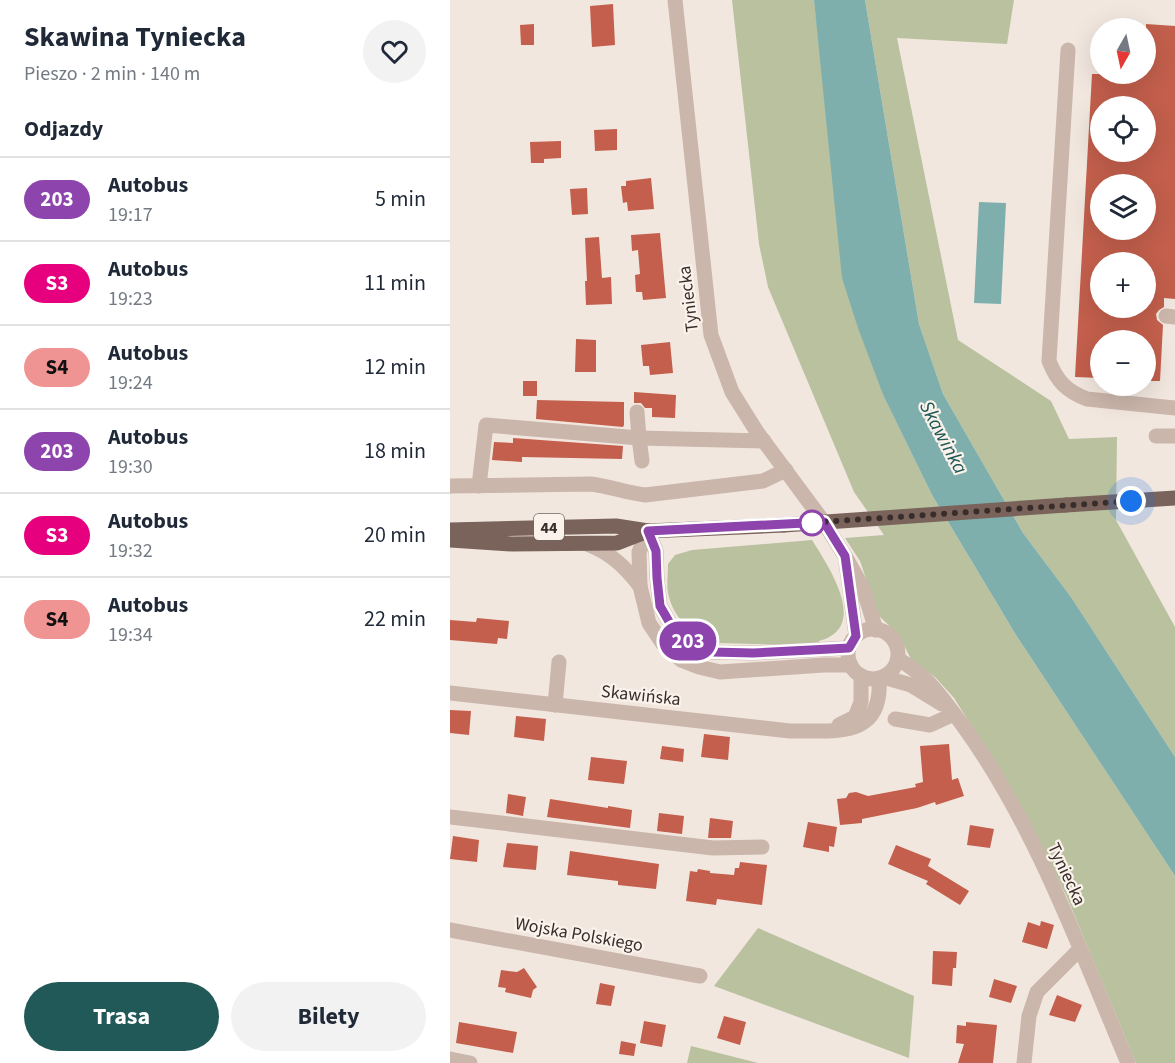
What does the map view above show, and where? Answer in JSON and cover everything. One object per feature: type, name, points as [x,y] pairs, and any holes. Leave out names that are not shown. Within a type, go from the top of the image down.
[{"type":"main road","name":"44","points":[[450,530],[616,526],[648,531],[784,525],[1175,498]]},
{"type":"main road","name":"44","points":[[450,540],[512,544],[617,543],[648,531]]},
{"type":"street","name":"Tyniecka","points":[[675,0],[711,335],[732,392],[845,556],[863,588],[876,630]]},
{"type":"street","points":[[1068,50],[1049,361],[1062,386],[1087,399],[1175,408]]},
{"type":"street","points":[[637,412],[642,461]]},
{"type":"street","points":[[479,486],[486,425],[639,438],[764,441]]},
{"type":"street","points":[[1156,436],[1175,436]]},
{"type":"street","points":[[450,486],[591,484],[603,485],[630,494],[645,495],[763,482],[786,470]]},
{"type":"street","points":[[648,531],[656,551],[660,606],[671,625],[689,641],[712,652],[753,653],[852,642],[868,630],[876,630],[890,636],[898,651],[895,666],[881,678],[868,679],[856,671],[824,665],[720,672],[681,660],[663,644],[650,623],[640,586],[639,552],[648,531]]},
{"type":"street","points":[[586,543],[614,558],[625,567],[640,586]]},
{"type":"street","name":"Tyniecka","points":[[845,556],[852,642]]},
{"type":"street","points":[[852,642],[848,654],[856,671]]},
{"type":"street","name":"Tyniecka","points":[[898,659],[926,678],[975,742],[1007,796],[1043,866],[1128,1063]]},
{"type":"street","points":[[555,705],[559,662]]},
{"type":"street","name":"Skawińska","points":[[829,730],[855,717],[861,702],[856,671]]},
{"type":"street","name":"Tyniecka","points":[[881,678],[911,685],[953,712]]},
{"type":"street","name":"Skawińska","points":[[450,693],[790,731],[829,730],[854,729],[870,717],[878,704],[881,678]]},
{"type":"street","points":[[895,719],[930,725],[953,712]]},
{"type":"street","points":[[450,818],[713,848],[762,847]]},
{"type":"street","name":"Wojska Polskiego","points":[[450,930],[700,976]]},
{"type":"street","points":[[1024,1063],[1029,1016],[1037,992],[1080,949]]},
{"type":"street","points":[[450,1059],[470,1063]]},
{"type":"green space","points":[[732,0],[814,0],[825,97],[884,397],[932,495],[1016,635],[1175,876],[1175,1063],[1136,1063],[1066,895],[1013,792],[954,698],[936,678],[911,659],[898,634],[879,616],[860,561],[845,538],[884,535],[854,492],[768,287],[759,244]]},
{"type":"green space","points":[[865,0],[1014,0],[1007,44],[897,38],[958,340],[1051,401],[1069,439],[1117,437],[1116,520],[1175,627],[1175,757],[1071,597],[1023,533],[943,394],[919,324]]},
{"type":"green space","points":[[812,540],[835,580],[844,610],[842,624],[834,634],[819,641],[819,646],[718,643],[694,632],[681,620],[672,606],[668,589],[668,564],[675,555],[692,550]]},
{"type":"green space","points":[[758,928],[914,996],[909,1058],[714,986]]},
{"type":"green space","points":[[691,1046],[758,1063],[687,1063]]},
{"type":"water","name":"Skawinka","points":[[814,0],[865,0],[919,324],[943,394],[1023,533],[1071,597],[1175,757],[1175,876],[1016,635],[932,495],[884,397],[842,278]]},
{"type":"water","points":[[979,202],[1006,203],[1001,304],[974,303]]},
{"type":"building","points":[[613,4],[615,45],[592,47],[590,6]]},
{"type":"building","points":[[534,24],[534,45],[521,45],[520,25]]},
{"type":"building","points":[[1156,25],[1175,26],[1175,299],[1164,298],[1164,307],[1156,314],[1157,320],[1163,325],[1160,381],[1156,381],[1156,330],[1090,330],[1090,378],[1075,377],[1090,110],[1090,162],[1156,162],[1156,96],[1091,96],[1091,84],[1156,84]]},
{"type":"building","points":[[617,129],[617,150],[595,151],[594,130]]},
{"type":"building","points":[[561,141],[561,158],[544,159],[544,163],[531,163],[530,142]]},
{"type":"building","points":[[651,178],[654,209],[628,211],[627,202],[623,203],[621,186],[626,186],[626,181]]},
{"type":"building","points":[[587,188],[588,214],[572,215],[570,189]]},
{"type":"building","points":[[660,233],[666,298],[643,300],[642,292],[636,292],[635,275],[640,274],[638,250],[632,251],[631,235]]},
{"type":"building","points":[[599,237],[602,278],[611,277],[612,304],[586,305],[585,238]]},
{"type":"building","points":[[576,339],[596,340],[596,372],[575,372]]},
{"type":"building","points":[[670,342],[673,373],[650,375],[649,366],[643,366],[641,345]]},
{"type":"building","points":[[523,381],[537,381],[537,396],[523,396]]},
{"type":"building","points":[[634,392],[676,395],[675,418],[652,417],[652,408],[645,408],[641,403],[634,403]]},
{"type":"building","points":[[537,400],[624,402],[624,425],[623,427],[536,419]]},
{"type":"building","points":[[513,438],[623,446],[622,459],[522,457],[522,462],[492,460],[494,442],[513,443]]},
{"type":"building","points":[[477,618],[509,621],[507,639],[498,638],[497,644],[450,640],[450,620],[476,622]]},
{"type":"building","points":[[450,710],[471,711],[469,735],[450,733]]},
{"type":"building","points":[[516,716],[546,719],[544,741],[514,737]]},
{"type":"building","points":[[704,734],[730,737],[728,760],[701,757]]},
{"type":"building","points":[[949,744],[952,780],[958,778],[964,796],[936,805],[935,802],[862,819],[862,823],[840,825],[837,799],[846,798],[849,793],[856,792],[868,796],[916,787],[915,784],[923,782],[920,746]]},
{"type":"building","points":[[662,746],[684,749],[683,762],[660,759]]},
{"type":"building","points":[[591,757],[627,761],[624,784],[588,780]]},
{"type":"building","points":[[508,794],[526,797],[523,816],[506,813]]},
{"type":"building","points":[[550,799],[632,810],[630,828],[547,817]]},
{"type":"building","points":[[659,813],[684,816],[682,834],[657,831]]},
{"type":"building","points":[[710,818],[733,821],[731,838],[708,838]]},
{"type":"building","points":[[808,822],[837,827],[834,847],[829,846],[829,852],[803,847]]},
{"type":"building","points":[[970,825],[994,829],[990,848],[967,845]]},
{"type":"building","points":[[453,836],[479,840],[477,862],[450,859]]},
{"type":"building","points":[[507,843],[538,846],[536,870],[503,867]]},
{"type":"building","points":[[896,845],[931,859],[928,866],[969,891],[960,905],[926,884],[928,881],[888,864]]},
{"type":"building","points":[[570,851],[659,864],[656,889],[618,885],[618,881],[567,875]]},
{"type":"building","points":[[740,862],[767,865],[762,905],[717,899],[716,905],[686,901],[690,871],[697,872],[698,869],[710,871],[710,873],[734,875],[735,868],[739,868]]},
{"type":"building","points":[[1041,921],[1054,925],[1047,949],[1022,942],[1028,922],[1040,926]]},
{"type":"building","points":[[933,951],[957,952],[952,986],[932,984]]},
{"type":"building","points":[[524,968],[537,987],[533,990],[531,998],[505,992],[506,988],[498,987],[501,970],[517,972]]},
{"type":"building","points":[[994,979],[1017,986],[1011,1003],[989,997]]},
{"type":"building","points":[[600,983],[615,986],[611,1006],[596,1004]]},
{"type":"building","points":[[1057,995],[1082,1005],[1075,1022],[1049,1015]]},
{"type":"building","points":[[724,1016],[746,1022],[740,1045],[717,1038]]},
{"type":"building","points":[[644,1021],[666,1025],[662,1047],[640,1043]]},
{"type":"building","points":[[459,1022],[517,1032],[513,1053],[456,1043]]},
{"type":"building","points":[[966,1022],[997,1025],[993,1063],[958,1063],[964,1044],[956,1043],[957,1025],[966,1026]]},
{"type":"building","points":[[621,1041],[636,1044],[634,1056],[619,1054]]},
{"type":"bus line","name":"203","points":[[824,522],[845,556],[856,636],[849,648],[823,651],[712,652],[678,633],[664,616],[660,606],[656,551],[648,531],[824,522]]},
{"type":"route","points":[[812,523],[808,523],[1131,501]]}]
